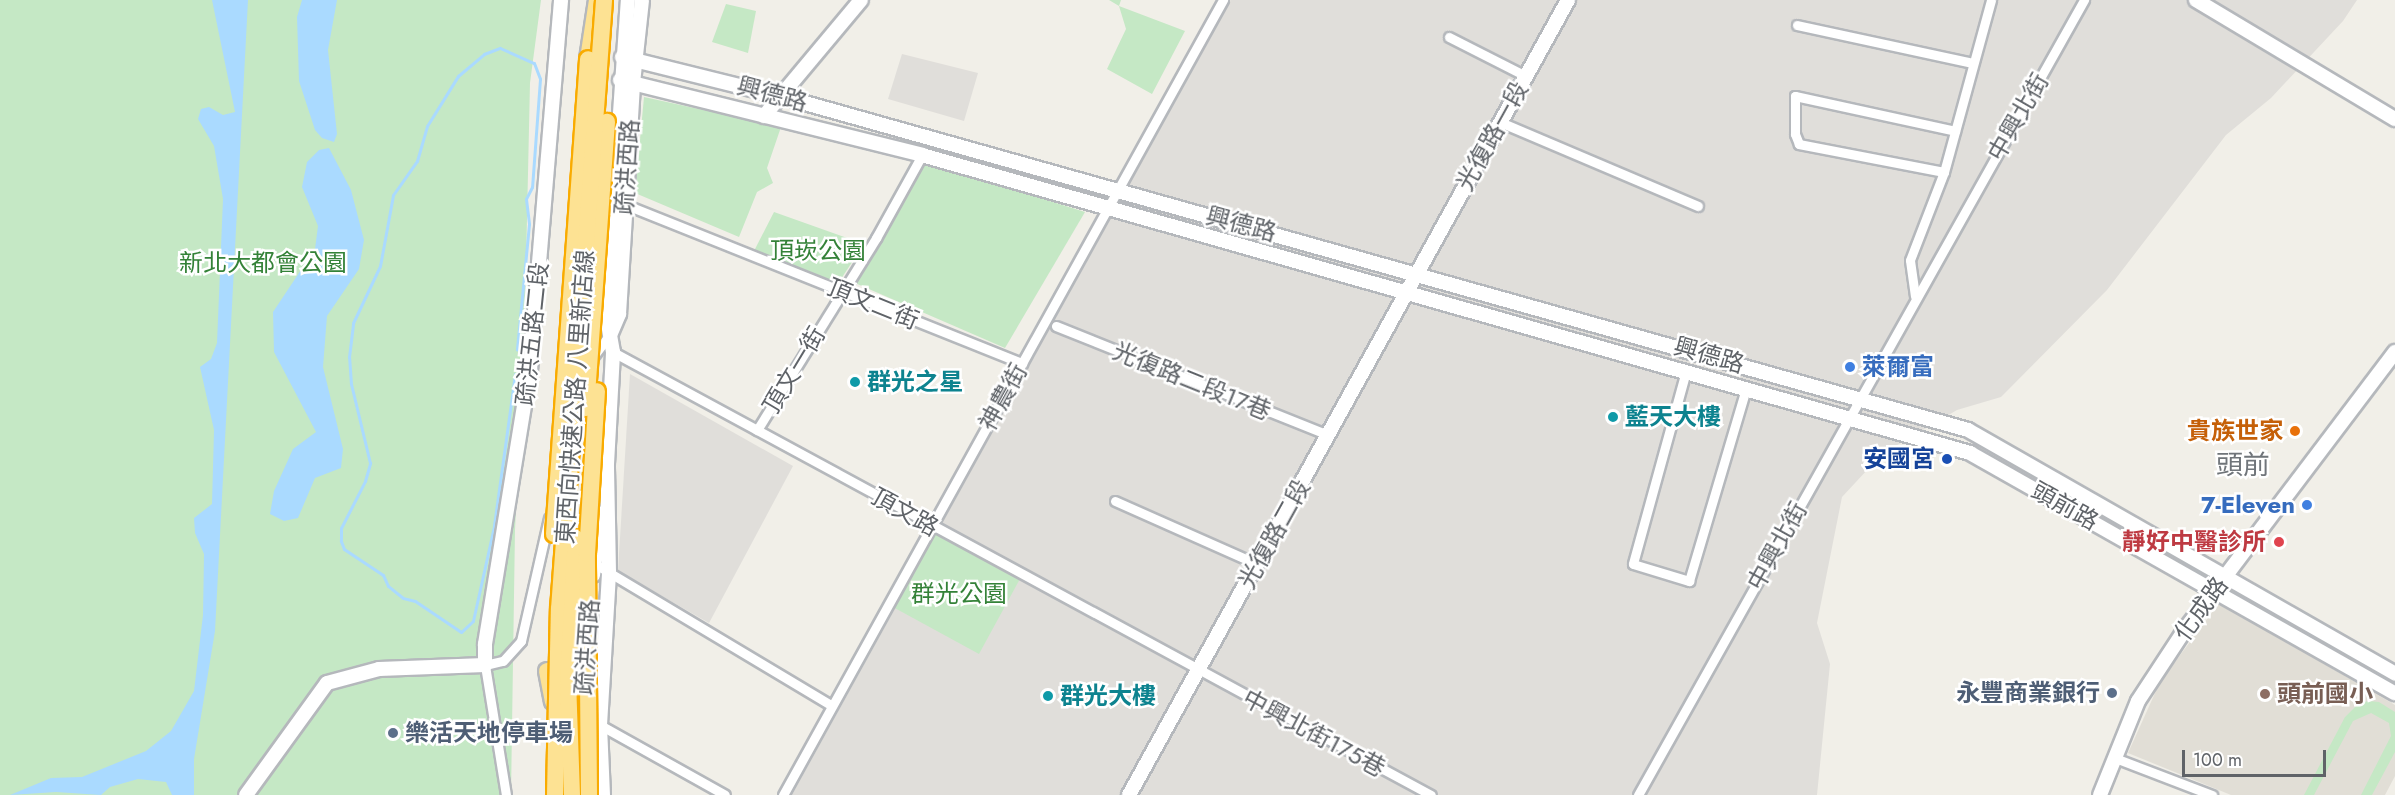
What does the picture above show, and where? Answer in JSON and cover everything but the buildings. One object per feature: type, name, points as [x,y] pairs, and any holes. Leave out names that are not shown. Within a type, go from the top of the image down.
[{"type":"highway","points":[[546,795],[548,671],[577,179],[597,0]]},
{"type":"highway","name":"東西向快速公路 八里新店線","points":[[558,795],[559,609],[604,0]]},
{"type":"highway","name":"東西向快速公路 八里新店線","points":[[572,795],[569,642],[597,267],[613,0]]},
{"type":"highway","points":[[589,795],[587,554],[596,422],[597,267]]},
{"type":"highway","points":[[548,671],[558,795]]},
{"type":"street","name":"疏洪五路二段","points":[[486,665],[485,644],[530,370],[561,0]]},
{"type":"street","name":"疏洪西路","points":[[628,0],[629,58]]},
{"type":"street","name":"疏洪西路","points":[[583,795],[583,655],[607,464],[613,352],[606,312],[626,82],[642,0]]},
{"type":"street","points":[[764,116],[861,0]]},
{"type":"street","name":"神農街","points":[[783,795],[1223,0]]},
{"type":"street","name":"光復路一段","points":[[1417,272],[1568,0]]},
{"type":"street","name":"中興北街","points":[[1915,296],[1910,260],[1944,172],[1991,0]]},
{"type":"street","name":"中興北街","points":[[1638,795],[1858,397],[2084,0]]},
{"type":"street","points":[[2196,0],[2306,63],[2395,119]]},
{"type":"street","points":[[1797,25],[1973,63]]},
{"type":"street","points":[[1449,37],[1526,76]]},
{"type":"street","name":"興德路","points":[[629,58],[780,96],[1858,397]]},
{"type":"street","name":"疏洪西路","points":[[611,333],[619,314],[626,82]]},
{"type":"street","name":"興德路","points":[[626,82],[922,155],[1108,211],[1848,416]]},
{"type":"street","points":[[1944,172],[1799,144],[1794,126],[1795,96],[1955,131]]},
{"type":"street","points":[[1500,122],[1698,206]]},
{"type":"street","name":"頂文一街","points":[[757,430],[842,292],[922,155]]},
{"type":"street","name":"頂文二街","points":[[624,204],[1022,363]]},
{"type":"street","name":"光復路二段","points":[[1129,795],[1417,272]]},
{"type":"street","name":"光復路二段17巷","points":[[1056,326],[1329,435]]},
{"type":"street","points":[[246,795],[327,683],[379,669],[486,665],[502,661],[521,641],[581,374],[611,333]]},
{"type":"street","name":"頂文路","points":[[613,352],[1198,670]]},
{"type":"street","name":"化成路","points":[[2100,795],[2138,701],[2225,576],[2395,352]]},
{"type":"street","points":[[1686,371],[1633,564],[1689,581],[1746,388]]},
{"type":"street","name":"頭前路","points":[[1858,397],[1968,430],[2395,674]]},
{"type":"street","name":"頭前路","points":[[1848,416],[1970,453],[2395,693]]},
{"type":"street","name":"疏洪西路","points":[[603,795],[600,725],[609,572],[607,464]]},
{"type":"street","points":[[1115,501],[1257,564]]},
{"type":"street","points":[[595,564],[831,705]]},
{"type":"street","points":[[486,665],[506,795]]},
{"type":"street","name":"中興北街175巷","points":[[1198,670],[1431,795]]},
{"type":"street","points":[[600,725],[724,795]]},
{"type":"street","points":[[2115,758],[2212,795]]},
{"type":"shaded area","points":[[1231,0],[2357,0],[2343,21],[2271,98],[2226,135],[2107,290],[2001,397],[1957,410],[1882,454],[1842,497],[1817,623],[1830,664],[1817,795],[792,795]]},
{"type":"shaded area","points":[[902,54],[978,73],[964,121],[888,99]]},
{"type":"shaded area","points":[[630,374],[793,466],[709,623],[618,571]]},
{"type":"shaded area","name":"頭前國小","points":[[2219,603],[2395,705],[2395,776],[2385,795],[2231,795],[2128,753],[2160,682]]},
{"type":"green space","name":"新北大都會公園","points":[[0,0],[541,0],[530,83],[524,355],[515,530],[511,795],[0,795]]},
{"type":"green space","points":[[1109,0],[1121,0],[1119,6]]},
{"type":"green space","points":[[726,4],[756,11],[748,53],[712,42]]},
{"type":"green space","points":[[1119,6],[1185,31],[1152,94],[1107,69],[1126,29]]},
{"type":"green space","points":[[644,97],[781,127],[767,168],[773,183],[757,192],[739,237],[635,193]]},
{"type":"green space","points":[[925,162],[1085,212],[1005,348],[855,283]]},
{"type":"green space","name":"頂崁公園","points":[[774,212],[864,244],[837,285],[754,251]]},
{"type":"green space","name":"群光公園","points":[[933,533],[1021,577],[979,654],[891,606]]},
{"type":"green space","points":[[2379,702],[2395,712],[2395,752],[2372,795],[2361,795],[2391,736],[2389,723],[2371,713],[2353,721],[2314,795],[2304,795],[2345,717],[2359,703]]},
{"type":"water","points":[[212,0],[248,0],[215,631],[194,759],[194,795],[172,795],[166,782],[138,779],[110,787],[101,795],[56,792],[10,795],[51,778],[82,777],[146,751],[171,731],[194,691],[203,615],[204,554],[195,533],[194,518],[212,504],[214,430],[200,367],[211,359],[217,343],[223,199],[214,146],[198,119],[201,109],[209,107],[223,115],[235,112]]},
{"type":"water","points":[[302,0],[337,0],[328,50],[337,134],[334,142],[322,138],[315,130],[299,81],[297,17]]},
{"type":"water","points":[[329,148],[351,190],[364,240],[359,269],[327,316],[323,367],[343,449],[341,468],[315,478],[298,518],[284,521],[270,514],[274,491],[293,449],[316,432],[274,352],[273,312],[315,249],[318,226],[302,187],[307,162],[319,150]]},
{"type":"waterway","points":[[515,374],[494,526],[473,621],[461,632],[415,601],[403,598],[388,586],[383,575],[344,549],[341,541],[341,528],[365,481],[370,463],[351,384],[349,357],[353,323],[380,266],[393,195],[417,161],[427,126],[458,76],[484,54],[500,48],[534,63],[540,79],[532,187],[526,199],[529,224],[517,349]]},
{"type":"place","name":"萊爾富","points":[[1850,367]]},
{"type":"place","name":"群光之星","points":[[855,382]]},
{"type":"place","name":"藍天大樓","points":[[1613,417]]},
{"type":"place","name":"貴族世家","points":[[2295,431]]},
{"type":"place","name":"安國宮","points":[[1947,459]]},
{"type":"place","name":"7-Eleven","points":[[2307,505]]},
{"type":"place","name":"靜好中醫診所","points":[[2279,542]]},
{"type":"place","name":"永豐商業銀行","points":[[2112,693]]},
{"type":"place","name":"頭前國小","points":[[2265,694]]},
{"type":"place","name":"群光大樓","points":[[1048,696]]},
{"type":"place","name":"樂活天地停車場","points":[[393,733]]},
{"type":"district","name":"頭前","points":[[2243,465]]}]
